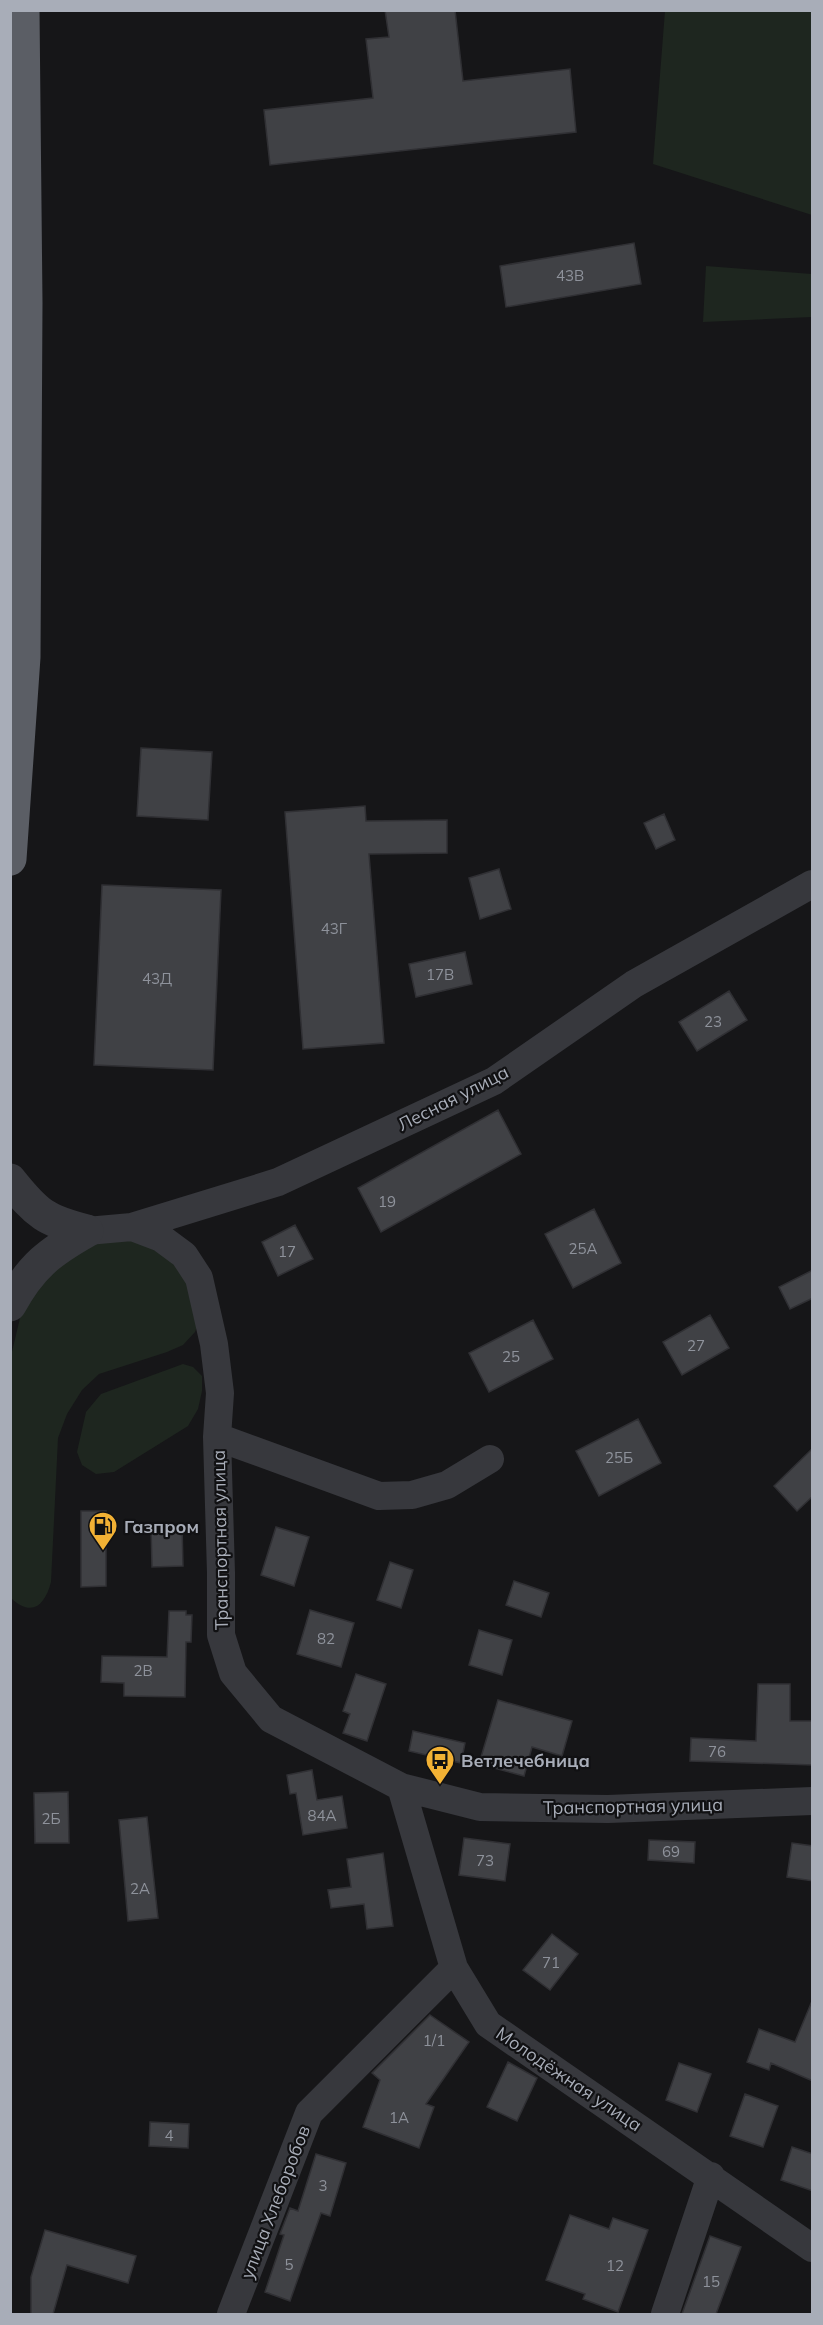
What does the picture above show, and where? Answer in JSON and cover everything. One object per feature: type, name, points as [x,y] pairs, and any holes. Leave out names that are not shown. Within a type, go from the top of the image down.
[{"type":"highway","points":[[10,859],[24,657],[26,303],[23,10]]},
{"type":"street","name":"Лесная улица","points":[[132,1227],[278,1182],[494,1081],[634,984],[813,884]]},
{"type":"street","points":[[10,1180],[40,1214],[57,1224],[87,1231]]},
{"type":"street","name":"Транспортная улица","points":[[87,1231],[132,1227],[161,1238],[184,1255],[199,1278],[214,1344],[220,1394],[218,1437],[220,1635],[233,1673],[271,1719],[401,1787],[480,1807],[608,1809],[813,1801]]},
{"type":"street","points":[[10,1305],[31,1271],[60,1246],[87,1231]]},
{"type":"street","points":[[218,1437],[379,1496],[412,1495],[447,1485],[490,1459]]},
{"type":"street","name":"Молодёжная улица","points":[[401,1787],[454,1968],[488,2024],[813,2248]]},
{"type":"street","name":"улица Хлеборобов","points":[[231,2314],[309,2114],[454,1968]]},
{"type":"street","points":[[665,2314],[711,2176]]},
{"type":"shaded area","points":[[665,11],[812,11],[812,215],[653,164]]},
{"type":"shaded area","points":[[706,266],[812,274],[812,317],[703,322]]},
{"type":"shaded area","points":[[127,1239],[145,1245],[165,1256],[187,1277],[201,1314],[195,1332],[183,1345],[99,1374],[82,1390],[67,1414],[58,1438],[51,1582],[45,1597],[37,1606],[25,1607],[11,1598],[10,1379],[11,1356],[20,1318],[38,1287],[82,1245]]},
{"type":"shaded area","points":[[183,1364],[193,1367],[202,1376],[202,1391],[198,1409],[188,1426],[114,1472],[96,1474],[82,1465],[77,1452],[86,1412],[101,1394]]},
{"type":"building","points":[[385,10],[455,10],[463,81],[570,69],[576,132],[270,165],[264,110],[373,98],[366,39],[389,37]]},
{"type":"building","points":[[634,243],[641,284],[506,307],[500,266]]},
{"type":"building","points":[[141,748],[212,752],[208,820],[137,816]]},
{"type":"building","points":[[365,806],[366,821],[447,820],[447,853],[369,854],[384,1043],[303,1049],[285,812]]},
{"type":"building","points":[[664,814],[675,840],[656,849],[644,823]]},
{"type":"building","points":[[499,869],[511,909],[480,919],[469,878]]},
{"type":"building","points":[[102,885],[221,890],[213,1070],[94,1065]]},
{"type":"building","points":[[465,952],[472,984],[416,997],[409,964]]},
{"type":"building","points":[[729,991],[747,1020],[697,1051],[679,1022]]},
{"type":"building","points":[[498,1110],[521,1154],[381,1232],[358,1188]]},
{"type":"building","points":[[594,1209],[621,1263],[573,1288],[545,1234]]},
{"type":"building","points":[[295,1225],[313,1259],[278,1276],[262,1242]]},
{"type":"building","points":[[813,1270],[813,1298],[790,1309],[779,1287]]},
{"type":"building","points":[[710,1315],[729,1348],[682,1375],[663,1342]]},
{"type":"building","points":[[533,1320],[553,1359],[489,1392],[469,1353]]},
{"type":"building","points":[[638,1419],[661,1463],[599,1496],[576,1451]]},
{"type":"building","points":[[813,1448],[813,1496],[797,1511],[774,1486]]},
{"type":"building","points":[[81,1511],[106,1511],[106,1586],[81,1587]]},
{"type":"building","points":[[182,1525],[183,1566],[152,1567],[151,1526]]},
{"type":"building","points":[[276,1527],[309,1537],[294,1586],[261,1575]]},
{"type":"building","points":[[390,1562],[413,1570],[401,1608],[377,1600]]},
{"type":"building","points":[[514,1581],[549,1593],[541,1617],[506,1605]]},
{"type":"building","points":[[310,1610],[354,1623],[341,1667],[297,1654]]},
{"type":"building","points":[[169,1611],[186,1611],[186,1615],[192,1615],[191,1642],[186,1642],[185,1697],[124,1696],[124,1683],[101,1682],[102,1656],[167,1657]]},
{"type":"building","points":[[479,1630],[512,1640],[502,1675],[469,1665]]},
{"type":"building","points":[[356,1674],[386,1684],[367,1741],[343,1733],[350,1714],[343,1711]]},
{"type":"building","points":[[758,1684],[790,1684],[790,1721],[813,1721],[813,1765],[690,1761],[691,1738],[756,1741]]},
{"type":"building","points":[[498,1700],[572,1721],[562,1756],[532,1747],[524,1776],[479,1764]]},
{"type":"building","points":[[413,1731],[465,1743],[461,1763],[409,1751]]},
{"type":"building","points":[[312,1770],[317,1800],[342,1796],[347,1828],[303,1835],[296,1793],[290,1794],[287,1775]]},
{"type":"building","points":[[68,1792],[69,1843],[35,1843],[34,1793]]},
{"type":"building","points":[[147,1817],[158,1918],[128,1921],[119,1820]]},
{"type":"building","points":[[464,1838],[510,1844],[505,1881],[459,1875]]},
{"type":"building","points":[[649,1840],[695,1842],[694,1863],[648,1860]]},
{"type":"building","points":[[792,1843],[813,1846],[813,1881],[787,1877]]},
{"type":"building","points":[[383,1853],[393,1926],[367,1929],[364,1904],[331,1908],[328,1890],[351,1887],[347,1859]]},
{"type":"building","points":[[552,1934],[578,1954],[550,1990],[523,1970]]},
{"type":"building","points":[[812,2001],[813,2081],[771,2063],[769,2070],[747,2062],[759,2029],[795,2042]]},
{"type":"building","points":[[430,2015],[469,2042],[426,2104],[434,2107],[419,2148],[363,2127],[380,2080],[372,2073]]},
{"type":"building","points":[[508,2062],[537,2078],[517,2121],[487,2107]]},
{"type":"building","points":[[679,2063],[711,2074],[697,2112],[666,2100]]},
{"type":"building","points":[[745,2094],[778,2106],[763,2147],[730,2136]]},
{"type":"building","points":[[150,2122],[189,2124],[188,2148],[149,2146]]},
{"type":"building","points":[[792,2147],[813,2154],[813,2191],[781,2180]]},
{"type":"building","points":[[316,2154],[346,2163],[330,2216],[321,2213],[290,2301],[265,2292],[284,2235],[280,2234],[290,2208],[298,2211]]},
{"type":"building","points":[[570,2215],[609,2229],[613,2218],[648,2230],[618,2312],[583,2299],[585,2294],[546,2280]]},
{"type":"building","points":[[45,2230],[136,2256],[128,2283],[67,2265],[53,2314],[31,2314],[31,2277]]},
{"type":"building","points":[[710,2236],[741,2247],[716,2314],[682,2314]]},
{"type":"place","name":"Газпром","points":[[103,1552]]},
{"type":"place","name":"Ветлечебница","points":[[440,1786]]}]
